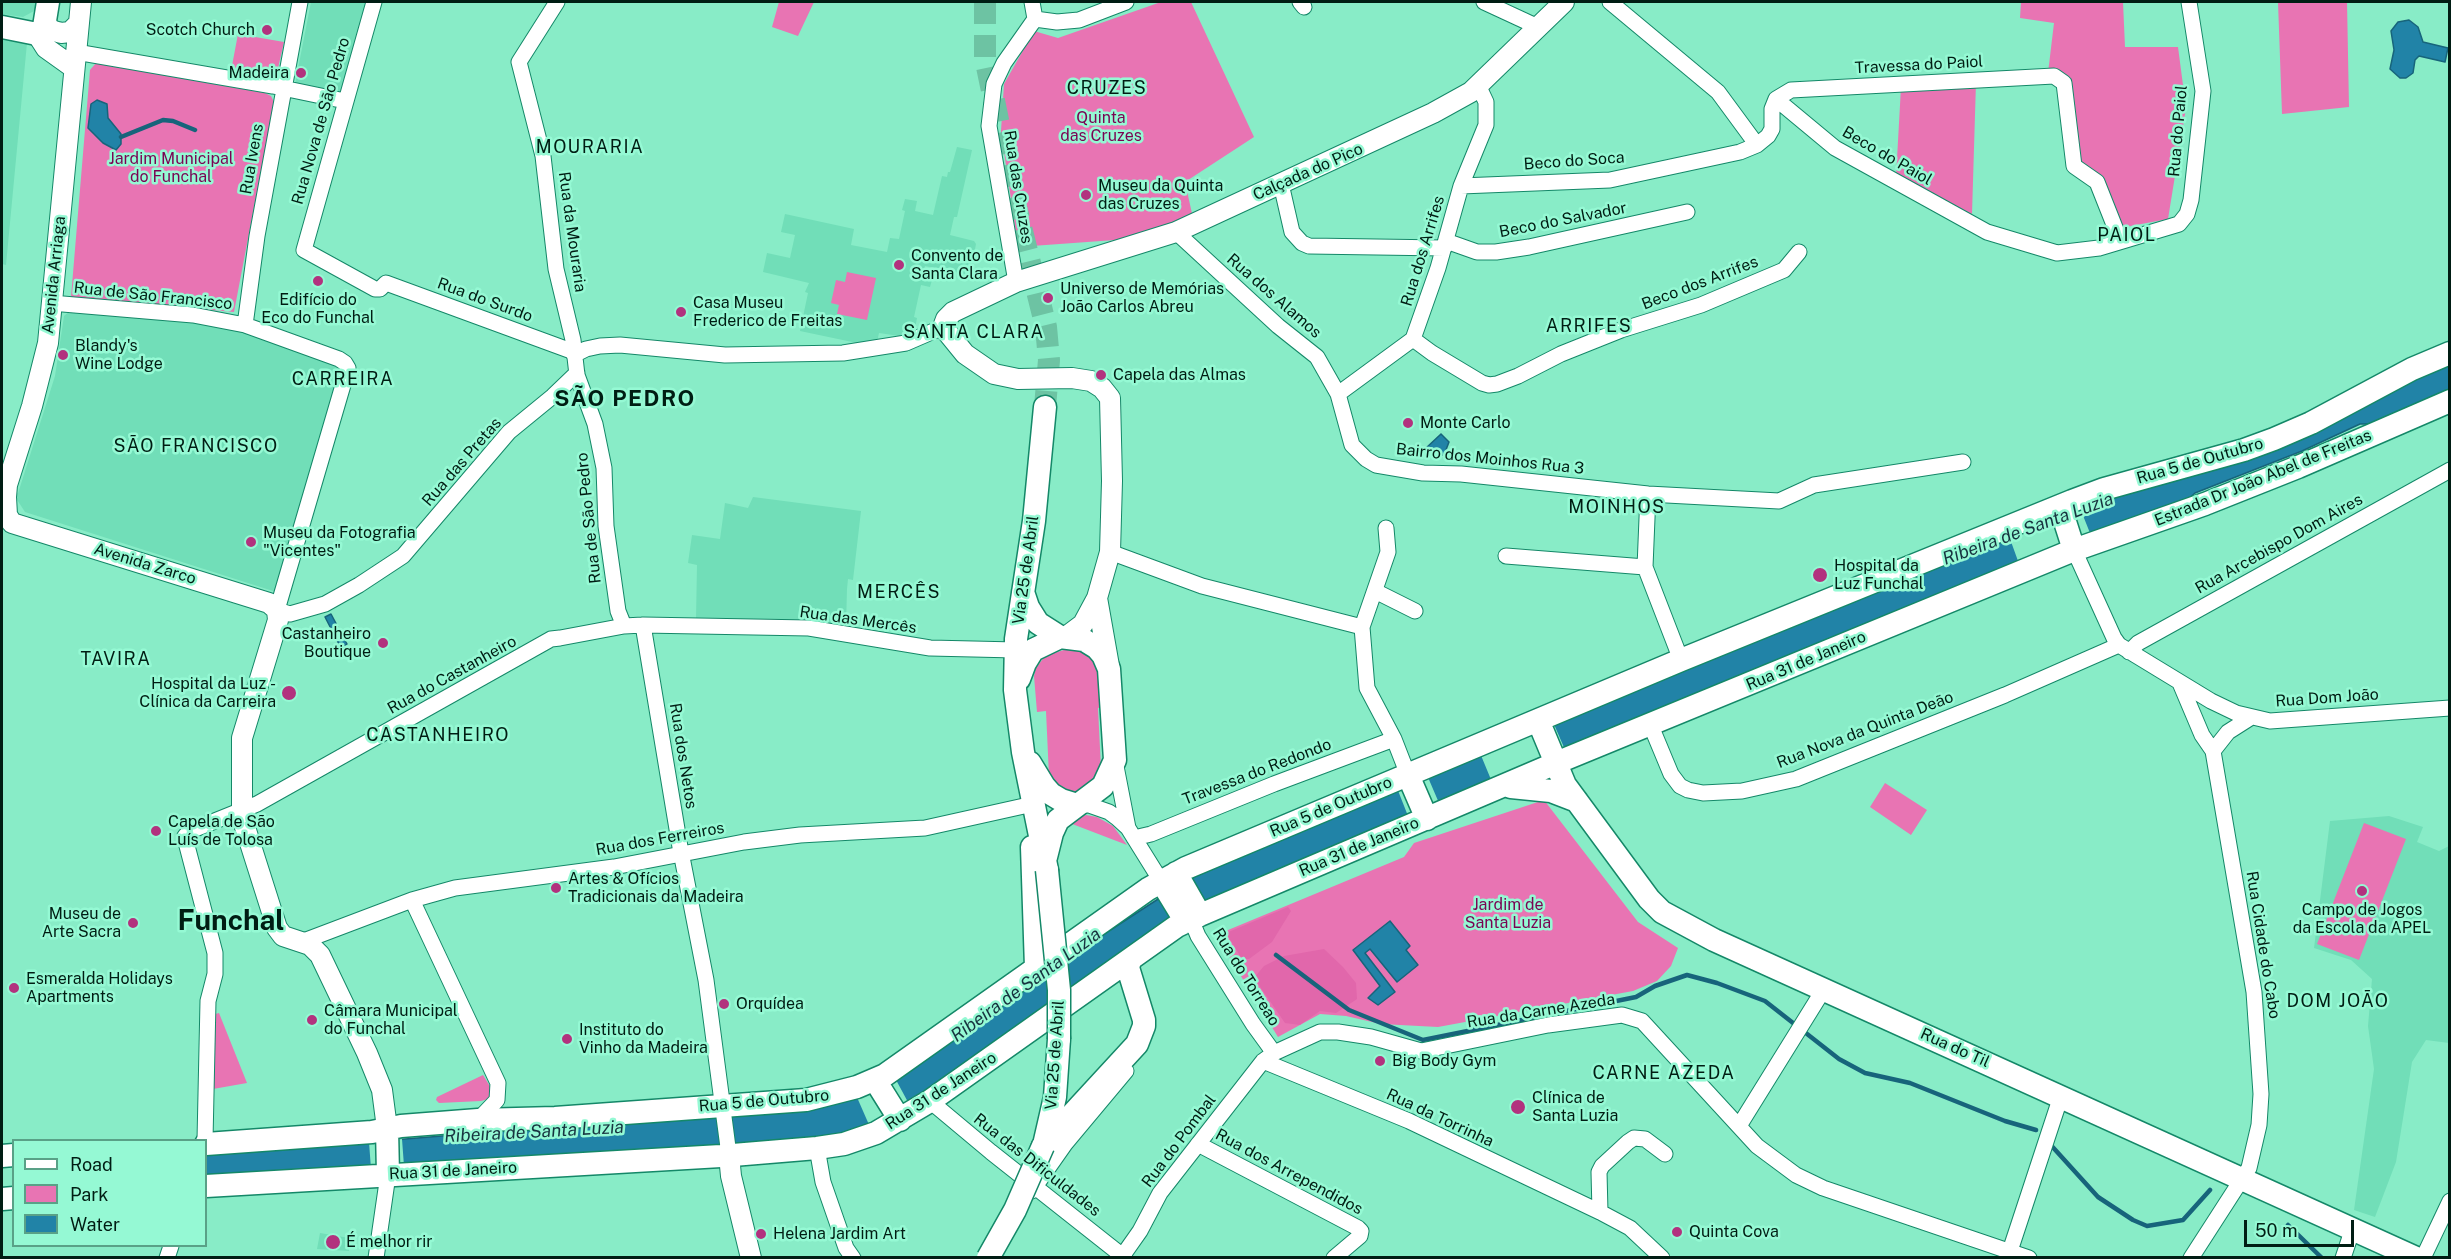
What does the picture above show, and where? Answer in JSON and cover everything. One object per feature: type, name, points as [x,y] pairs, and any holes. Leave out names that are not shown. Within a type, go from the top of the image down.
[{"type":"main road","points":[[2,27],[43,20]]},
{"type":"main road","name":"Rua 5 de Outubro","points":[[207,1142],[372,1132],[387,1134],[478,1120],[555,1118],[806,1100],[836,1094],[875,1080],[1036,968],[1212,856],[1410,778],[1538,720],[1681,660],[2060,506],[2104,489],[2244,450],[2274,439],[2311,423],[2412,369],[2450,353]]},
{"type":"main road","name":"Estrada Dr João Abel de Freitas","points":[[2074,550],[2205,504],[2450,401]]},
{"type":"main road","name":"Via 25 de Abril","points":[[988,1257],[1015,1210],[1043,1146],[1055,1097],[1059,1040],[1059,990],[1046,865],[1023,752],[1015,690],[1016,650],[1034,521],[1045,407]]},
{"type":"main road","points":[[2060,506],[2074,550]]},
{"type":"main road","name":"Rua 31 de Janeiro","points":[[207,1186],[388,1171],[729,1155],[844,1144],[876,1133],[930,1101],[1191,916],[1425,814],[1505,787],[1555,764],[2074,550]]},
{"type":"main road","points":[[1023,592],[1028,607],[1038,623],[1063,637],[1084,640],[1097,648],[1109,669],[1115,760],[1103,786],[1093,796],[1058,820],[1047,850],[1046,865]]},
{"type":"main road","points":[[1015,690],[1024,663],[1033,650],[1063,637]]},
{"type":"main road","name":"Rua do Til","points":[[1538,720],[1555,764],[1577,801],[1649,899],[1662,912],[1688,927],[2416,1257]]},
{"type":"main road","points":[[1023,752],[1044,786],[1061,800],[1077,805]]},
{"type":"main road","points":[[1410,778],[1425,814]]},
{"type":"main road","name":"Rua 31 de Janeiro","points":[[1505,787],[1551,791],[1577,801]]},
{"type":"main road","name":"Via 25 de Abril","points":[[1033,804],[1031,815],[1036,968]]},
{"type":"main road","points":[[1172,882],[1191,916]]},
{"type":"main road","points":[[1043,1146],[1137,1044],[1144,1026],[1141,1004],[1128,966],[1131,959]]},
{"type":"main road","points":[[875,1080],[900,1120]]},
{"type":"main road","points":[[387,1134],[388,1171]]},
{"type":"street","name":"Avenida Arriaga","points":[[6,524],[7,485],[48,343],[81,2]]},
{"type":"street","name":"Rua Ivens","points":[[245,325],[257,236],[300,2]]},
{"type":"street","name":"Rua Nova de São Pedro","points":[[304,250],[374,2]]},
{"type":"street","name":"Rua da Mouraria","points":[[557,2],[519,62],[543,156],[556,268],[576,373]]},
{"type":"street","points":[[1032,2],[1035,19],[1057,22],[1079,20],[1126,2]]},
{"type":"street","points":[[1484,2],[1538,27]]},
{"type":"street","name":"Calçada do Pico","points":[[942,327],[953,312],[1016,282],[1176,232],[1433,113],[1471,92],[1564,2]]},
{"type":"street","points":[[1610,2],[1718,92],[1757,145],[1772,129],[1772,109],[1776,99]]},
{"type":"street","name":"Rua do Paiol","points":[[2179,224],[2187,214],[2192,200],[2202,91],[2190,2]]},
{"type":"street","name":"Rua das Cruzes","points":[[1016,282],[989,126],[994,84],[1004,63],[1035,19]]},
{"type":"street","points":[[43,20],[51,30],[61,33],[70,32],[79,24]]},
{"type":"street","points":[[43,20],[46,48],[75,60],[283,88],[345,101]]},
{"type":"street","name":"Travessa do Paiol","points":[[1776,99],[1791,90],[2054,76],[2064,83],[2074,166],[2097,182],[2120,240]]},
{"type":"street","name":"Rua dos Arrifes","points":[[1413,339],[1445,244],[1461,186],[1485,125],[1486,102],[1478,85]]},
{"type":"street","name":"Beco do Paiol","points":[[1776,99],[1835,148],[1987,232],[2057,253],[2099,248],[2179,224]]},
{"type":"street","name":"Beco do Soca","points":[[1461,186],[1610,180],[1720,157],[1757,145]]},
{"type":"street","name":"Beco do Salvador","points":[[1281,184],[1292,232],[1302,243],[1309,246],[1445,244],[1477,252],[1496,252],[1529,247],[1687,212]]},
{"type":"street","name":"Rua dos Alamos","points":[[1176,232],[1278,326],[1317,357],[1338,394]]},
{"type":"street","name":"Rua do Surdo","points":[[304,250],[375,289],[386,283],[574,354]]},
{"type":"street","name":"Beco dos Arrifes","points":[[1413,339],[1482,383],[1497,384],[1621,330],[1701,305],[1784,270],[1799,252]]},
{"type":"street","name":"Rua de São Francisco","points":[[51,303],[193,315],[245,325],[339,359],[348,368],[277,610]]},
{"type":"street","points":[[574,354],[593,347],[620,345],[725,355],[843,353],[906,343],[942,327],[965,354],[994,374],[1018,379],[1072,378],[1091,381],[1102,388],[1110,398],[1112,470],[1110,552],[1097,598],[1083,624],[1063,637]]},
{"type":"street","points":[[1338,394],[1413,339]]},
{"type":"street","name":"Rua das Pretas","points":[[277,610],[290,614],[325,604],[404,556],[509,432],[553,396],[576,373]]},
{"type":"street","name":"Rua de São Pedro","points":[[576,373],[595,424],[604,468],[606,526],[618,611],[624,626]]},
{"type":"street","name":"Bairro dos Moinhos Rua 3","points":[[1338,394],[1352,445],[1366,459],[1376,465],[1423,473],[1449,473],[1648,494],[1779,501],[1814,485],[1964,462]]},
{"type":"street","name":"Rua Arcebispo Dom Aires","points":[[2124,649],[2138,644],[2450,470]]},
{"type":"street","points":[[1648,494],[1645,567],[1681,660]]},
{"type":"street","name":"Avenida Zarco","points":[[6,524],[269,603],[277,610]]},
{"type":"street","points":[[1386,528],[1388,552],[1362,627],[1367,688],[1394,739],[1410,778]]},
{"type":"street","points":[[2074,550],[2114,638],[2124,649]]},
{"type":"street","points":[[1110,552],[1202,586],[1362,627]]},
{"type":"street","points":[[1506,556],[1645,567]]},
{"type":"street","points":[[1375,591],[1415,611]]},
{"type":"street","points":[[1097,598],[1109,669]]},
{"type":"street","points":[[277,610],[278,620],[242,738],[242,811],[247,834],[277,928],[283,936],[310,945],[320,955],[368,1053],[383,1096],[387,1134]]},
{"type":"street","name":"Rua dos Netos","points":[[643,625],[681,854],[706,980],[729,1155]]},
{"type":"street","name":"Rua das Mercês","points":[[624,626],[809,628],[930,648],[1016,650]]},
{"type":"street","name":"Rua do Castanheiro","points":[[205,1139],[208,1000],[215,974],[215,953],[185,836],[190,831],[242,811],[551,639],[624,626]]},
{"type":"street","name":"Rua Dom João","points":[[2124,649],[2217,704],[2250,718],[2270,721],[2450,708]]},
{"type":"street","name":"Rua Nova da Quinta Deão","points":[[1651,726],[1671,774],[1680,786],[1702,793],[1742,791],[1796,779],[2124,649]]},
{"type":"street","name":"Rua Cidade do Cabo","points":[[2180,683],[2202,735],[2217,745]]},
{"type":"street","points":[[2196,719],[2205,706],[2217,704]]},
{"type":"street","name":"Rua Cidade do Cabo","points":[[2191,1257],[2249,1168],[2259,1125],[2261,1094],[2254,992],[2217,745],[2217,704]]},
{"type":"street","points":[[2217,745],[2228,732],[2250,718]]},
{"type":"street","name":"Travessa do Redondo","points":[[1131,833],[1151,834],[1221,804],[1394,739]]},
{"type":"street","points":[[1115,760],[1131,833]]},
{"type":"street","name":"Rua dos Ferreiros","points":[[301,942],[412,900],[455,888],[614,867],[800,835],[925,828],[1033,804]]},
{"type":"street","points":[[1077,805],[1089,805],[1109,812],[1131,833],[1172,882]]},
{"type":"street","points":[[412,900],[498,1083],[497,1100],[478,1120]]},
{"type":"street","name":"Rua do Torreao","points":[[1191,916],[1198,936],[1253,1024],[1269,1057]]},
{"type":"street","points":[[1739,1126],[1824,989]]},
{"type":"street","name":"Rua da Carne Azeda","points":[[1269,1057],[1320,1032],[1371,1037],[1421,1051],[1548,1025],[1622,1014],[1642,1021],[1739,1126],[1765,1152],[1796,1175],[1823,1188],[2029,1257]]},
{"type":"street","points":[[976,1257],[1001,1231],[1065,1144],[1143,1049],[1147,1039],[1144,1026]]},
{"type":"street","name":"Rua do Pombal","points":[[1123,1257],[1160,1193],[1269,1057]]},
{"type":"street","name":"Rua da Torrinha","points":[[1269,1057],[1603,1214],[1630,1228],[1662,1257]]},
{"type":"street","points":[[2010,1251],[2061,1096]]},
{"type":"street","name":"Rua das Dificuldades","points":[[930,1101],[1123,1257]]},
{"type":"street","points":[[1603,1214],[1599,1172],[1602,1166],[1634,1138],[1646,1140],[1665,1154]]},
{"type":"street","name":"Rua dos Arrependidos","points":[[1198,1144],[1358,1228],[1361,1231],[1360,1236],[1334,1257]]},
{"type":"street","points":[[817,1148],[824,1182],[846,1248],[853,1257]]},
{"type":"street","points":[[729,1155],[731,1176],[751,1257]]},
{"type":"street","points":[[376,1257],[388,1171]]},
{"type":"street","points":[[2423,1257],[2450,1201]]},
{"type":"street","points":[[2343,1257],[2353,1228]]},
{"type":"shaded area","points":[[2,2],[38,2],[34,11],[23,17],[2,14]]},
{"type":"shaded area","points":[[311,2],[372,2],[345,94],[295,84]]},
{"type":"shaded area","points":[[2,38],[27,43],[6,265],[2,264]]},
{"type":"shaded area","points":[[957,147],[972,150],[957,217],[954,217],[950,235],[974,241],[976,244],[970,275],[925,266],[924,270],[934,273],[930,287],[921,285],[914,317],[917,318],[913,338],[879,333],[876,347],[800,331],[808,293],[805,292],[809,283],[763,272],[767,253],[790,258],[795,235],[781,232],[785,214],[854,229],[851,245],[887,252],[890,238],[899,239],[905,199],[917,201],[915,211],[933,215],[942,176],[947,177],[950,172]]},
{"type":"shaded area","points":[[71,310],[239,328],[331,361],[340,369],[276,590],[273,591],[25,512],[14,495],[18,493],[55,376],[64,316]]},
{"type":"shaded area","points":[[753,497],[861,511],[853,580],[848,579],[846,627],[696,619],[697,565],[688,563],[692,535],[720,539],[725,503],[748,508]]},
{"type":"shaded area","points":[[2389,816],[2423,827],[2417,842],[2439,851],[2449,846],[2449,1043],[2426,1040],[2412,1062],[2396,1162],[2375,1217],[2354,1210],[2374,1069],[2368,1026],[2372,979],[2351,960],[2314,948],[2330,821]]},
{"type":"shaded area","points":[[1288,907],[1291,911],[1272,942],[1249,959],[1242,959],[1226,933]]},
{"type":"shaded area","points":[[1324,949],[1356,983],[1357,999],[1336,1013],[1320,1011],[1300,1025],[1285,1023],[1254,978],[1264,966],[1284,956]]},
{"type":"shaded area","name":"É melhor rir","points":[[320,1233],[349,1238],[349,1251],[317,1249]]},
{"type":"green space","points":[[779,2],[814,2],[798,36],[772,27]]},
{"type":"green space","name":"Quinta das Cruzes","points":[[1161,2],[1191,2],[1254,137],[1185,182],[1193,218],[1115,240],[1018,247],[1001,131],[1004,84],[1034,31],[1058,38]]},
{"type":"green space","points":[[2021,2],[2123,2],[2125,47],[2178,47],[2186,108],[2168,219],[2120,228],[2079,162],[2067,79],[2048,73],[2054,23],[2020,18]]},
{"type":"green space","points":[[2278,2],[2347,2],[2349,107],[2282,114]]},
{"type":"green space","points":[[238,34],[284,42],[276,77],[231,71]]},
{"type":"green space","name":"Jardim Municipal do Funchal","points":[[96,63],[265,93],[271,96],[274,102],[234,312],[71,297],[90,70]]},
{"type":"green space","points":[[1976,82],[1972,214],[1896,177],[1901,87]]},
{"type":"green space","points":[[847,272],[876,278],[867,320],[837,314],[839,305],[831,303],[836,280],[845,282]]},
{"type":"green space","points":[[1067,649],[1079,649],[1090,654],[1101,670],[1104,707],[1098,708],[1101,769],[1099,778],[1079,793],[1073,793],[1057,786],[1049,776],[1046,711],[1037,712],[1034,676],[1036,668],[1045,656]]},
{"type":"green space","points":[[1885,783],[1927,810],[1911,835],[1870,807]]},
{"type":"green space","name":"Jardim de Santa Luzia","points":[[1544,800],[1638,922],[1678,948],[1671,966],[1657,981],[1633,991],[1438,1027],[1381,1024],[1346,1016],[1320,1014],[1278,1037],[1216,935],[1404,857],[1414,843]]},
{"type":"green space","points":[[1086,815],[1097,817],[1113,826],[1127,845],[1067,822]]},
{"type":"green space","name":"Campo de Jogos da Escola da APEL","points":[[2364,823],[2406,839],[2359,960],[2317,944]]},
{"type":"green space","points":[[219,1013],[247,1083],[213,1089],[212,1015]]},
{"type":"green space","points":[[483,1075],[491,1088],[488,1099],[439,1103],[436,1100],[437,1097]]},
{"type":"water","points":[[2409,20],[2418,27],[2423,42],[2448,48],[2445,62],[2419,56],[2415,60],[2413,73],[2406,78],[2400,78],[2390,69],[2394,50],[2391,31],[2398,22]]},
{"type":"water","points":[[97,100],[107,104],[108,118],[121,134],[121,144],[116,150],[103,143],[88,128],[91,104]]},
{"type":"water","name":"Ribeira de Santa Luzia","points":[[2449,364],[2449,391],[2372,424],[2360,424],[2302,451],[2195,493],[2186,501],[2086,534],[1872,621],[1203,902],[909,1104],[873,1125],[811,1142],[207,1179],[207,1150],[369,1142],[624,1121],[803,1111],[813,1110],[856,1095],[1189,879],[1856,596],[2417,379]]},
{"type":"water","points":[[1441,434],[1449,442],[1444,455],[1433,455],[1426,448]]},
{"type":"water","points":[[331,614],[347,644],[341,648],[325,617]]},
{"type":"water","points":[[1390,921],[1410,946],[1406,950],[1418,965],[1397,982],[1370,949],[1365,953],[1395,992],[1378,1005],[1368,998],[1380,986],[1353,950]]},
{"type":"pier","points":[[2080,508],[2090,533],[2018,561],[2009,536]]},
{"type":"pier","points":[[1553,722],[1566,752],[1492,782],[1480,753]]},
{"type":"pier","points":[[1427,775],[1439,803],[1408,816],[1397,788]]},
{"type":"pier","points":[[895,1078],[909,1104],[870,1127],[856,1095]]},
{"type":"pier","points":[[402,1139],[404,1166],[371,1169],[369,1142]]},
{"type":"pier","points":[[2,1163],[12,1163],[12,1190],[2,1190]]},
{"type":"waterway","points":[[121,137],[163,120],[173,121],[195,130]]},
{"type":"waterway","points":[[1276,955],[1349,1010],[1423,1040],[1636,997],[1655,986],[1687,975],[1717,983],[1765,1001],[1839,1059],[1865,1073],[1910,1083],[2005,1121],[2036,1130]]},
{"type":"waterway","points":[[2049,1143],[2098,1197],[2133,1220],[2147,1226],[2183,1220],[2210,1190]]},
{"type":"waterway","points":[[2288,1225],[2322,1258]]},
{"type":"tunnel","points":[[985,2],[985,57],[1016,207],[1046,327],[1049,360],[1045,407]]},
{"type":"place","name":"Scotch Church","points":[[267,30]]},
{"type":"place","name":"Madeira","points":[[301,73]]},
{"type":"place","name":"Museu da Quinta das Cruzes","points":[[1086,195]]},
{"type":"place","name":"Convento de Santa Clara","points":[[899,265]]},
{"type":"place","name":"Edifício do Eco do Funchal","points":[[318,281]]},
{"type":"place","name":"Universo de Memórias João Carlos Abreu","points":[[1048,298]]},
{"type":"place","name":"Casa Museu Frederico de Freitas","points":[[681,312]]},
{"type":"place","name":"Blandy's Wine Lodge","points":[[63,355]]},
{"type":"place","name":"Capela das Almas","points":[[1101,375]]},
{"type":"place","name":"Monte Carlo","points":[[1408,423]]},
{"type":"place","name":"Museu da Fotografia \"Vicentes\"","points":[[251,542]]},
{"type":"place","name":"Hospital da Luz Funchal","points":[[1820,575]]},
{"type":"place","name":"Castanheiro Boutique","points":[[383,643]]},
{"type":"place","name":"Hospital da Luz - Clínica da Carreira","points":[[289,693]]},
{"type":"place","name":"Capela de São Luís de Tolosa","points":[[156,831]]},
{"type":"place","name":"Artes & Ofícios Tradicionais da Madeira","points":[[556,888]]},
{"type":"place","name":"Campo de Jogos da Escola da APEL","points":[[2362,891]]},
{"type":"place","name":"Museu de Arte Sacra","points":[[133,923]]},
{"type":"place","name":"Esmeralda Holidays Apartments","points":[[14,988]]},
{"type":"place","name":"Orquídea","points":[[724,1004]]},
{"type":"place","name":"Câmara Municipal do Funchal","points":[[312,1020]]},
{"type":"place","name":"Instituto do Vinho da Madeira","points":[[567,1039]]},
{"type":"place","name":"Big Body Gym","points":[[1380,1061]]},
{"type":"place","name":"Clínica de Santa Luzia","points":[[1518,1107]]},
{"type":"place","name":"Quinta Cova","points":[[1677,1232]]},
{"type":"place","name":"Helena Jardim Art","points":[[761,1234]]},
{"type":"place","name":"É melhor rir","points":[[333,1242]]},
{"type":"district","name":"CRUZES","points":[[1107,88]]},
{"type":"district","name":"MOURARIA","points":[[590,147]]},
{"type":"district","name":"PAIOL","points":[[2127,235]]},
{"type":"district","name":"ARRIFES","points":[[1589,326]]},
{"type":"district","name":"SANTA CLARA","points":[[974,332]]},
{"type":"district","name":"CARREIRA","points":[[343,379]]},
{"type":"district","name":"SÃO PEDRO","points":[[625,399]]},
{"type":"district","name":"SÃO FRANCISCO","points":[[196,446]]},
{"type":"district","name":"MOINHOS","points":[[1617,507]]},
{"type":"district","name":"MERCÊS","points":[[899,592]]},
{"type":"district","name":"TAVIRA","points":[[116,659]]},
{"type":"district","name":"CASTANHEIRO","points":[[438,735]]},
{"type":"district","name":"Funchal","points":[[231,921]]},
{"type":"district","name":"DOM JOÃO","points":[[2338,1001]]},
{"type":"district","name":"CARNE AZEDA","points":[[1664,1073]]}]
